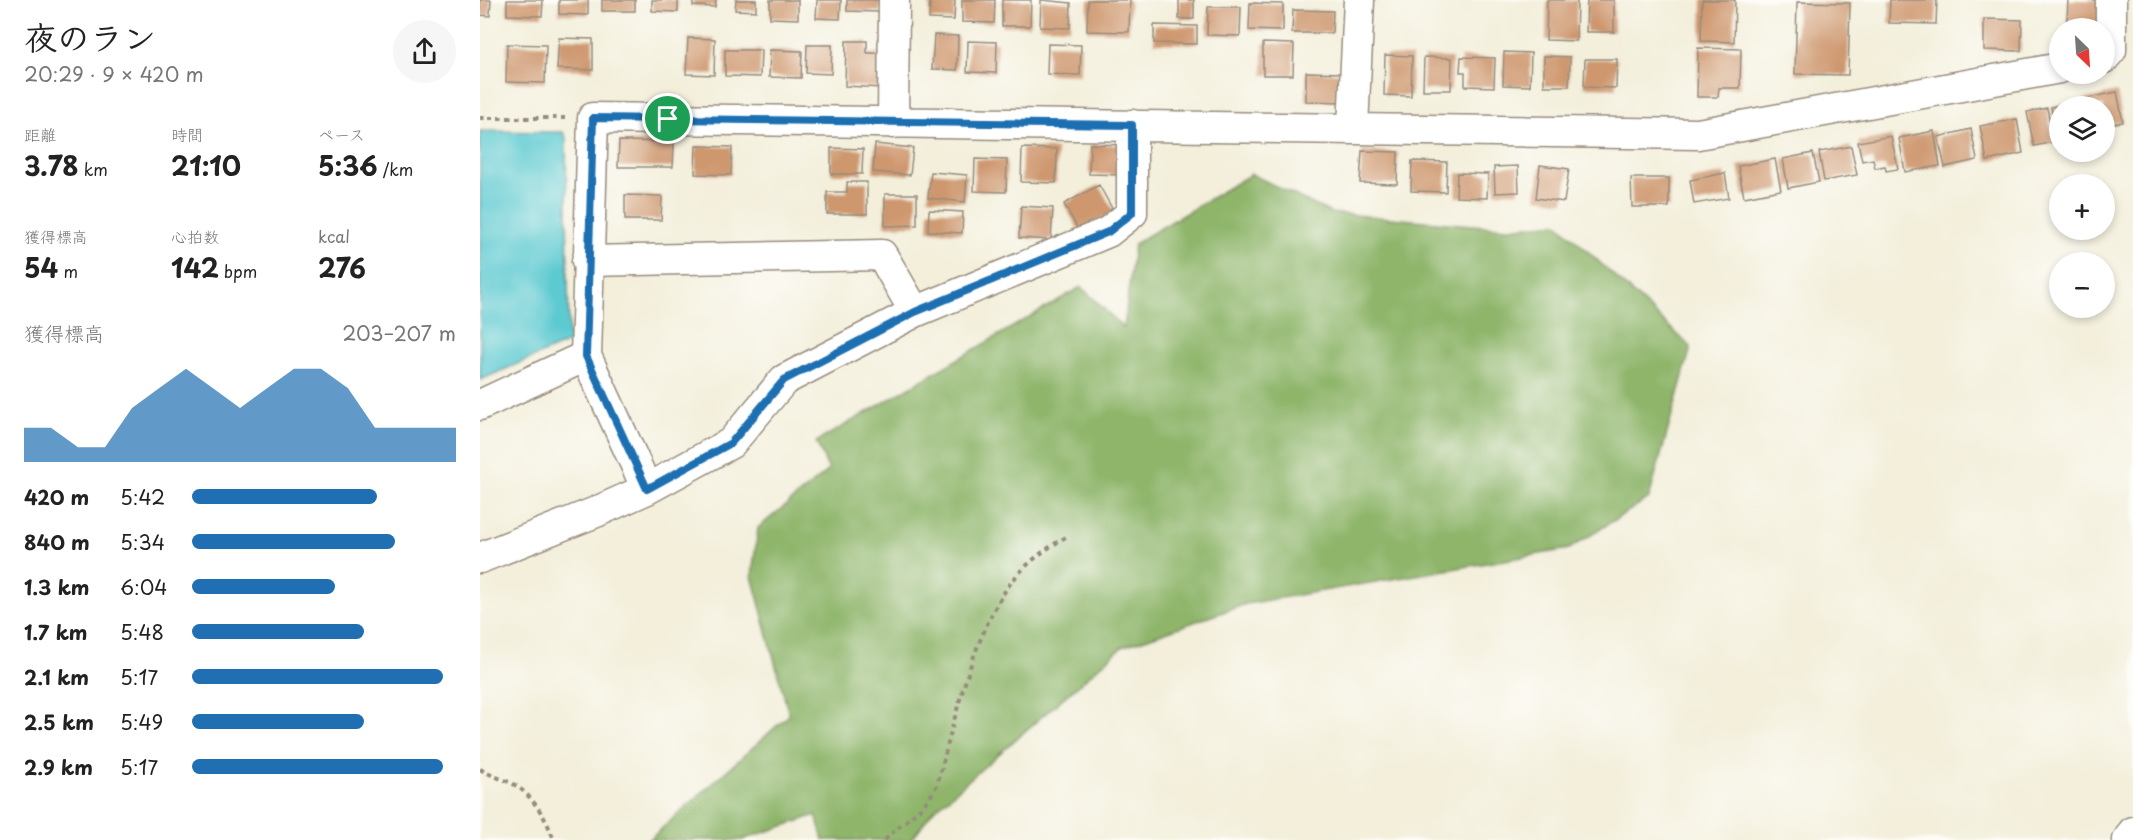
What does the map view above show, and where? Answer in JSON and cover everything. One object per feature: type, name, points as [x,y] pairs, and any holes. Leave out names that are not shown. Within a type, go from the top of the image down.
[{"type":"street","points":[[893,123],[894,0]]},
{"type":"street","points":[[1353,127],[1359,0]]},
{"type":"street","points":[[2111,0],[2111,18]]},
{"type":"street","points":[[647,489],[586,356],[593,118],[1353,127],[1698,134],[2049,71]]},
{"type":"street","points":[[480,558],[647,489],[731,443],[784,380],[915,312],[1108,232],[1132,213],[1132,125]]},
{"type":"street","points":[[587,261],[882,255],[915,312]]},
{"type":"street","points":[[480,405],[586,356]]},
{"type":"street","points":[[2128,840],[2133,832]]},
{"type":"path","points":[[480,118],[593,118]]},
{"type":"path","points":[[885,840],[930,800],[937,785],[964,687],[1002,595],[1021,571],[1046,549],[1066,537]]},
{"type":"path","points":[[480,769],[516,786],[533,802],[548,824],[554,840]]},
{"type":"green space","points":[[1251,174],[1331,213],[1507,228],[1557,223],[1691,347],[1649,498],[1569,549],[1246,604],[1122,647],[932,812],[911,840],[823,840],[816,815],[742,840],[649,840],[789,715],[752,576],[758,528],[829,470],[816,442],[1081,287],[1124,328],[1134,244]]},
{"type":"water","points":[[480,131],[563,132],[566,138],[569,342],[480,380]]},
{"type":"building","points":[[480,0],[491,0],[490,16],[480,15]]},
{"type":"building","points":[[507,0],[543,0],[542,16],[507,15]]},
{"type":"building","points":[[559,0],[588,0],[588,15],[559,14]]},
{"type":"building","points":[[602,0],[635,0],[635,11],[602,11]]},
{"type":"building","points":[[652,0],[678,0],[678,12],[652,11]]},
{"type":"building","points":[[693,0],[716,0],[715,7],[693,6]]},
{"type":"building","points":[[736,0],[756,0],[756,11],[735,10]]},
{"type":"building","points":[[770,0],[798,0],[798,19],[770,18]]},
{"type":"building","points":[[817,0],[841,0],[840,19],[816,18]]},
{"type":"building","points":[[847,0],[881,0],[880,12],[847,11]]},
{"type":"building","points":[[930,0],[955,0],[954,20],[929,19]]},
{"type":"building","points":[[962,0],[995,0],[994,23],[962,22]]},
{"type":"building","points":[[1002,0],[1031,0],[1030,26],[1002,26]]},
{"type":"building","points":[[1041,0],[1071,3],[1070,28],[1040,27]]},
{"type":"building","points":[[1088,0],[1130,0],[1129,32],[1087,31]]},
{"type":"building","points":[[1179,0],[1194,0],[1194,19],[1179,19]]},
{"type":"building","points":[[1547,0],[1577,0],[1576,41],[1546,40]]},
{"type":"building","points":[[1587,0],[1614,0],[1614,32],[1586,32]]},
{"type":"building","points":[[1702,0],[1735,0],[1734,42],[1701,41]]},
{"type":"building","points":[[1890,0],[1937,0],[1936,24],[1889,23]]},
{"type":"building","points":[[2068,0],[2106,0],[2105,18],[2067,18]]},
{"type":"building","points":[[1797,2],[1850,3],[1848,75],[1795,74]]},
{"type":"building","points":[[1250,3],[1283,4],[1283,31],[1249,30]]},
{"type":"building","points":[[1208,7],[1241,7],[1240,36],[1207,35]]},
{"type":"building","points":[[1293,10],[1333,11],[1332,33],[1292,33]]},
{"type":"building","points":[[1984,19],[2022,20],[2021,51],[1984,50]]},
{"type":"building","points":[[1154,25],[1197,26],[1197,44],[1154,43]]},
{"type":"building","points":[[934,35],[958,36],[957,70],[932,69]]},
{"type":"building","points":[[559,38],[593,39],[593,70],[557,69]]},
{"type":"building","points":[[688,38],[715,39],[714,75],[686,74]]},
{"type":"building","points":[[846,41],[867,41],[867,53],[884,53],[883,88],[845,86]]},
{"type":"building","points":[[968,41],[997,42],[996,73],[967,72]]},
{"type":"building","points":[[1263,43],[1294,44],[1293,75],[1263,75]]},
{"type":"building","points":[[507,44],[546,45],[545,83],[506,82]]},
{"type":"building","points":[[1048,44],[1081,45],[1080,75],[1047,74]]},
{"type":"building","points":[[807,45],[832,45],[831,74],[806,73]]},
{"type":"building","points":[[1698,48],[1741,49],[1740,88],[1719,88],[1718,97],[1697,97]]},
{"type":"building","points":[[725,50],[761,50],[760,77],[725,76]]},
{"type":"building","points":[[770,50],[802,51],[801,78],[769,77]]},
{"type":"building","points":[[1504,52],[1531,53],[1530,86],[1503,85]]},
{"type":"building","points":[[1385,55],[1412,56],[1411,96],[1384,95]]},
{"type":"building","points":[[1544,56],[1570,57],[1569,86],[1544,86]]},
{"type":"building","points":[[1424,57],[1452,58],[1451,90],[1423,90]]},
{"type":"building","points":[[1461,57],[1495,58],[1494,87],[1465,86],[1465,72],[1460,72]]},
{"type":"building","points":[[1585,59],[1617,59],[1616,88],[1584,87]]},
{"type":"building","points":[[1306,72],[1343,73],[1342,102],[1306,101]]},
{"type":"building","points":[[2117,92],[2123,122],[2115,123],[2115,96],[2098,96]]},
{"type":"building","points":[[2047,108],[2049,143],[2034,146],[2027,112]]},
{"type":"building","points":[[2017,119],[2023,153],[1987,161],[1980,126]]},
{"type":"building","points":[[1971,129],[1977,160],[1945,167],[1938,137]]},
{"type":"building","points":[[1934,131],[1940,166],[1905,172],[1899,138]]},
{"type":"building","points":[[1891,136],[1898,169],[1886,171],[1885,166],[1875,168],[1873,159],[1862,161],[1858,142]]},
{"type":"building","points":[[619,141],[674,142],[673,167],[618,167]]},
{"type":"building","points":[[875,144],[913,148],[910,175],[873,172]]},
{"type":"building","points":[[1090,144],[1125,145],[1124,175],[1089,174]]},
{"type":"building","points":[[696,146],[732,147],[731,175],[695,174]]},
{"type":"building","points":[[1851,146],[1857,175],[1824,181],[1819,152]]},
{"type":"building","points":[[831,148],[863,149],[862,174],[831,174]]},
{"type":"building","points":[[1022,148],[1057,149],[1056,183],[1021,182]]},
{"type":"building","points":[[1362,151],[1398,152],[1397,184],[1360,183]]},
{"type":"building","points":[[1813,153],[1819,182],[1788,188],[1783,159]]},
{"type":"building","points":[[975,159],[1007,160],[1006,192],[974,191]]},
{"type":"building","points":[[1775,159],[1781,190],[1744,197],[1738,166]]},
{"type":"building","points":[[1412,161],[1447,162],[1446,192],[1411,191]]},
{"type":"building","points":[[1540,165],[1569,169],[1564,202],[1536,198]]},
{"type":"building","points":[[1518,166],[1519,192],[1495,193],[1494,167]]},
{"type":"building","points":[[931,172],[967,175],[965,202],[928,198]]},
{"type":"building","points":[[1457,173],[1488,174],[1487,198],[1456,197]]},
{"type":"building","points":[[1725,173],[1729,198],[1694,204],[1690,180]]},
{"type":"building","points":[[1631,178],[1669,178],[1669,207],[1632,207]]},
{"type":"building","points":[[847,182],[867,182],[867,214],[827,214],[827,192],[847,192]]},
{"type":"building","points":[[1099,185],[1114,212],[1079,231],[1064,204]]},
{"type":"building","points":[[885,194],[917,194],[917,225],[885,226]]},
{"type":"building","points":[[625,195],[662,196],[661,220],[625,220]]},
{"type":"building","points":[[1021,206],[1053,208],[1051,240],[1019,238]]},
{"type":"building","points":[[929,210],[963,212],[962,233],[928,231]]},
{"type":"route","points":[[593,118],[668,119],[1132,125],[1132,213],[1108,232],[915,312],[784,380],[731,443],[647,489],[586,356],[593,118]]}]
